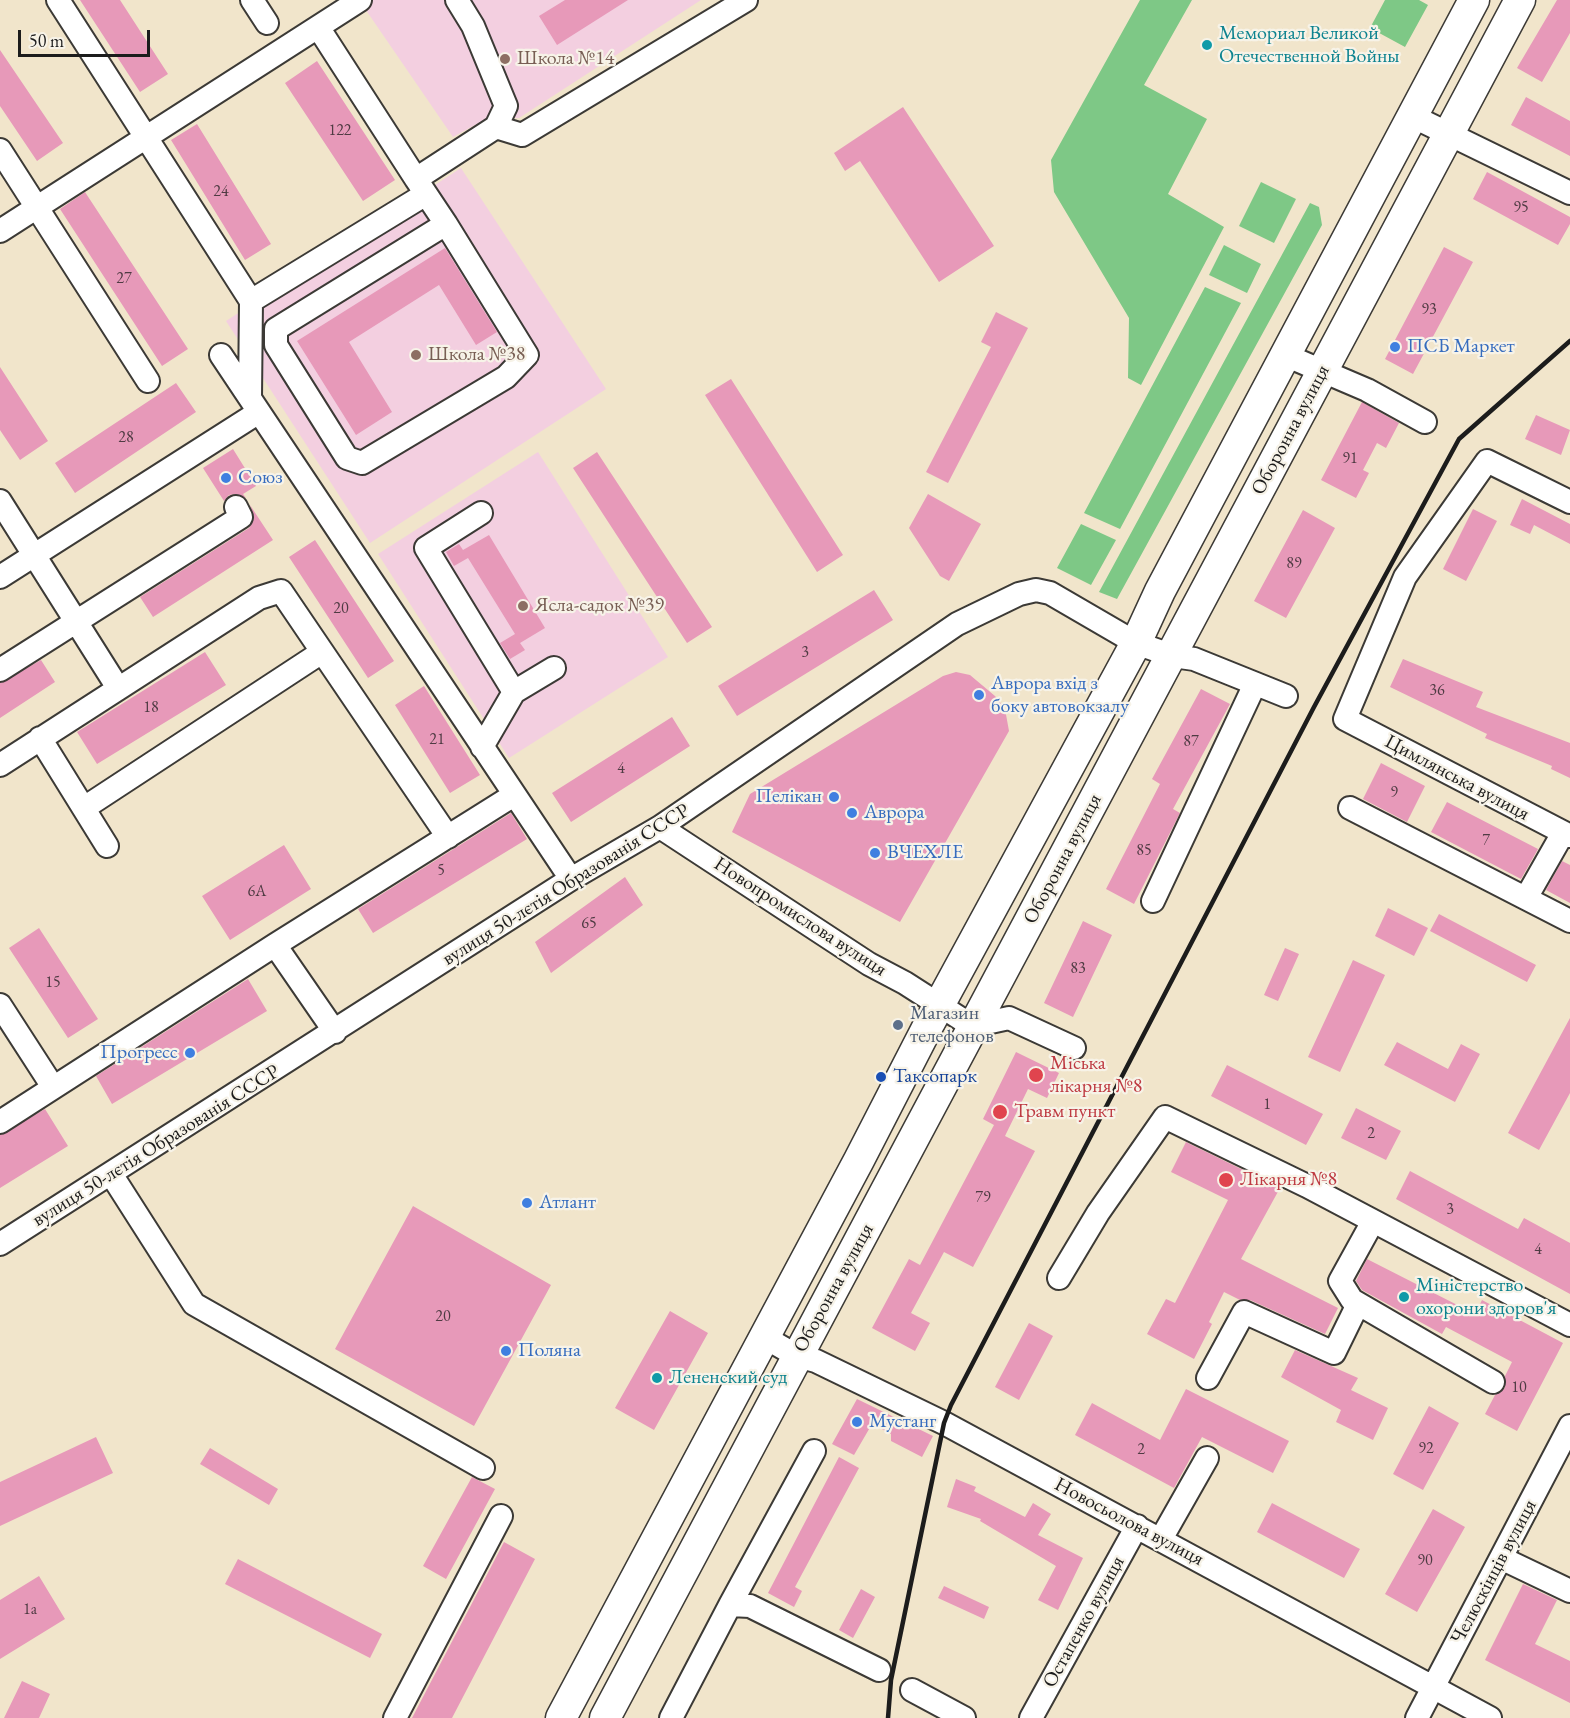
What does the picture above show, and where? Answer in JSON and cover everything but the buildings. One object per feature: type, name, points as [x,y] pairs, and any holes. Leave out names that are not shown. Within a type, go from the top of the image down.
[{"type":"main road","name":"Оборонна вулиця","points":[[561,1718],[940,1005],[1136,643],[1160,591],[1474,0]]},
{"type":"main road","name":"Оборонна вулиця","points":[[605,1718],[972,1026],[1173,656],[1520,0]]},
{"type":"street","points":[[58,0],[251,301],[254,405]]},
{"type":"street","points":[[252,0],[267,23]]},
{"type":"street","points":[[0,231],[360,0]]},
{"type":"street","points":[[251,301],[421,186],[496,128],[506,106],[473,27],[457,0]]},
{"type":"street","points":[[496,128],[522,135],[746,0]]},
{"type":"street","points":[[318,27],[446,224],[527,354],[506,377],[362,463],[347,458],[276,345],[276,329],[446,224]]},
{"type":"street","points":[[1412,116],[1570,193]]},
{"type":"street","points":[[0,150],[148,381]]},
{"type":"street","points":[[221,355],[571,879]]},
{"type":"street","points":[[1285,355],[1323,370],[1425,422]]},
{"type":"street","points":[[0,577],[254,405]]},
{"type":"street","name":"Цимлянська вулиця","points":[[1567,835],[1345,719],[1404,577],[1487,461],[1570,502]]},
{"type":"street","points":[[0,501],[118,688]]},
{"type":"street","points":[[0,670],[241,517],[236,507]]},
{"type":"street","points":[[481,513],[426,548],[514,692]]},
{"type":"street","name":"вулиця 50-лєтія Образованія СССР","points":[[0,1244],[335,1032],[571,879],[660,827],[957,624],[1019,594],[1036,590],[1050,593],[1136,643],[1173,656],[1194,659],[1286,696]]},
{"type":"street","points":[[0,765],[259,598],[281,591],[448,837]]},
{"type":"street","points":[[84,808],[322,652]]},
{"type":"street","points":[[482,747],[514,692],[554,668]]},
{"type":"street","points":[[1153,901],[1255,684]]},
{"type":"street","points":[[40,738],[107,846]]},
{"type":"street","points":[[0,1122],[514,795]]},
{"type":"street","points":[[1350,808],[1570,921]]},
{"type":"street","name":"Новопромислова вулиця","points":[[660,827],[869,964],[905,983],[972,1026]]},
{"type":"street","points":[[1526,898],[1567,835]]},
{"type":"street","points":[[275,945],[335,1032]]},
{"type":"street","points":[[0,1005],[53,1087]]},
{"type":"street","points":[[972,1026],[1009,1018],[1074,1048]]},
{"type":"street","points":[[1059,1278],[1098,1213],[1165,1117],[1307,1186],[1372,1223],[1570,1325]]},
{"type":"street","points":[[111,1174],[194,1304],[483,1468]]},
{"type":"street","points":[[1372,1223],[1340,1281],[1352,1300],[1493,1382]]},
{"type":"street","points":[[1208,1378],[1245,1312],[1334,1353],[1358,1304]]},
{"type":"street","name":"Новосьолова вулиця","points":[[764,1337],[797,1356],[816,1361],[944,1423],[1490,1718]]},
{"type":"street","name":"Челюскінців вулиця","points":[[1417,1718],[1570,1426]]},
{"type":"street","points":[[671,1718],[814,1451]]},
{"type":"street","points":[[1161,1539],[1207,1458]]},
{"type":"street","points":[[395,1718],[501,1516]]},
{"type":"street","name":"Остапенко вулиця","points":[[1031,1718],[1137,1526]]},
{"type":"street","points":[[1501,1558],[1570,1591]]},
{"type":"street","points":[[730,1605],[750,1606],[879,1670]]},
{"type":"street","points":[[912,1690],[964,1718]]},
{"type":"shaded area","name":"Школа №14","points":[[359,0],[701,0],[519,118],[486,119],[453,137]]},
{"type":"shaded area","name":"Школа №38","points":[[461,168],[606,389],[370,543],[226,321]]},
{"type":"shaded area","name":"Ясла-садок №39","points":[[538,452],[668,657],[509,758],[378,554]]},
{"type":"green space","points":[[1140,0],[1192,0],[1144,85],[1207,119],[1168,194],[1224,227],[1141,385],[1128,378],[1129,318],[1054,192],[1051,160]]},
{"type":"green space","points":[[1385,0],[1419,0],[1428,5],[1405,47],[1370,28]]},
{"type":"green space","points":[[1261,182],[1296,199],[1274,243],[1239,226]]},
{"type":"green space","points":[[1310,203],[1319,207],[1322,225],[1117,599],[1099,592]]},
{"type":"green space","points":[[1224,245],[1261,264],[1247,293],[1209,275]]},
{"type":"green space","points":[[1205,287],[1241,303],[1120,529],[1084,513]]},
{"type":"green space","points":[[1081,524],[1116,540],[1091,585],[1057,568]]},
{"type":"railway","points":[[888,1718],[891,1680],[944,1423],[951,1405],[1314,707],[1459,439],[1570,341]]},
{"type":"place","name":"Мемориал Великой Отечественной Войны","points":[[1207,45]]},
{"type":"place","name":"Школа №14","points":[[505,59]]},
{"type":"place","name":"ПСБ Маркет","points":[[1395,347]]},
{"type":"place","name":"Школа №38","points":[[416,355]]},
{"type":"place","name":"Союз","points":[[226,478]]},
{"type":"place","name":"Ясла-садок №39","points":[[523,606]]},
{"type":"place","name":"Аврора вхід з боку автовокзалу","points":[[979,695]]},
{"type":"place","name":"Пелікан","points":[[834,797]]},
{"type":"place","name":"Аврора","points":[[852,813]]},
{"type":"place","name":"ВЧЕХЛЕ","points":[[875,853]]},
{"type":"place","name":"Магазин телефонов","points":[[898,1025]]},
{"type":"place","name":"Прогресс","points":[[190,1053]]},
{"type":"place","name":"Міська лікарня №8","points":[[1036,1075]]},
{"type":"place","name":"Таксопарк","points":[[881,1077]]},
{"type":"place","name":"Травм пункт","points":[[1000,1112]]},
{"type":"place","name":"Лікарня №8","points":[[1226,1180]]},
{"type":"place","name":"Атлант","points":[[527,1203]]},
{"type":"place","name":"Міністерство охорони здоров'я","points":[[1404,1297]]},
{"type":"place","name":"Поляна","points":[[506,1351]]},
{"type":"place","name":"Лененский суд","points":[[657,1378]]},
{"type":"place","name":"Мустанг","points":[[857,1422]]}]
